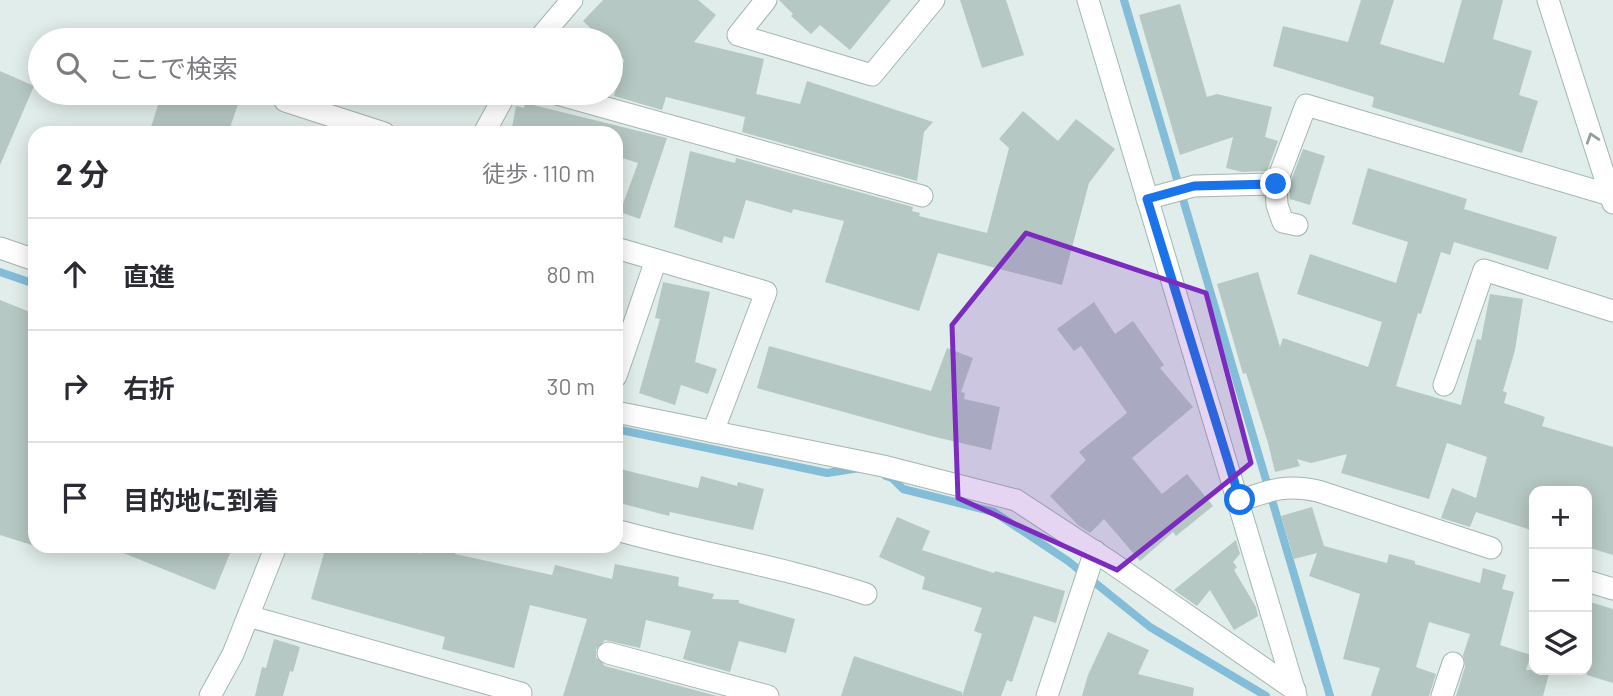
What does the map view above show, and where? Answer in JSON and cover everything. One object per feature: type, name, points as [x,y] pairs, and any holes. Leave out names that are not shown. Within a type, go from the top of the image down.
[{"type":"street","points":[[548,28],[572,0]]},
{"type":"street","points":[[766,0],[738,35],[872,75],[934,0]]},
{"type":"street","points":[[1088,0],[1155,197],[1247,498],[1296,693]]},
{"type":"street","points":[[1548,0],[1612,199]]},
{"type":"street","points":[[295,105],[362,126]]},
{"type":"street","points":[[488,126],[499,105]]},
{"type":"street","points":[[596,105],[922,196]]},
{"type":"street","points":[[1297,225],[1283,222],[1277,205],[1276,184],[1306,105],[1612,199]]},
{"type":"street","points":[[1155,197],[1194,186],[1276,184]]},
{"type":"street","points":[[0,248],[28,258]]},
{"type":"street","points":[[623,250],[766,292],[713,432]]},
{"type":"street","points":[[623,356],[656,260]]},
{"type":"street","points":[[1444,385],[1484,270],[1613,311]]},
{"type":"street","points":[[623,413],[883,466],[1016,500],[1095,551],[1296,693]]},
{"type":"street","points":[[1247,498],[1283,487],[1318,491],[1491,548]]},
{"type":"street","points":[[623,532],[765,565],[866,594]]},
{"type":"street","points":[[1046,696],[1095,551]]},
{"type":"street","points":[[210,696],[233,654],[273,553]]},
{"type":"street","points":[[1592,583],[1613,589]]},
{"type":"street","points":[[248,616],[521,693]]},
{"type":"street","points":[[608,653],[768,696]]},
{"type":"street","points":[[1442,696],[1453,663]]},
{"type":"highlighted area","points":[[1026,233],[1206,293],[1251,463],[1117,570],[958,498],[952,325]]},
{"type":"building","points":[[603,0],[698,0],[716,15],[694,42],[764,59],[756,94],[800,104],[807,81],[933,122],[924,132],[917,181],[742,132],[745,117],[666,97],[662,110],[623,99],[623,28],[590,28],[583,21]]},
{"type":"building","points":[[779,0],[891,0],[850,50],[820,25],[811,34],[791,16],[793,14]]},
{"type":"building","points":[[960,0],[1006,0],[1024,55],[982,68]]},
{"type":"building","points":[[1361,0],[1394,0],[1380,44],[1444,63],[1462,0],[1503,0],[1493,39],[1532,51],[1519,95],[1538,101],[1522,153],[1372,107],[1374,97],[1273,66],[1283,26],[1348,42]]},
{"type":"building","points":[[1180,4],[1207,97],[1217,94],[1272,107],[1265,137],[1278,141],[1267,171],[1242,172],[1226,168],[1233,137],[1180,155],[1139,15]]},
{"type":"building","points":[[0,71],[28,83],[28,100],[0,165]]},
{"type":"building","points":[[158,105],[238,105],[230,126],[151,126]]},
{"type":"building","points":[[525,105],[533,105],[618,126],[512,126],[516,106],[524,108]]},
{"type":"building","points":[[1023,111],[1058,141],[1076,119],[1115,149],[1089,183],[1062,285],[938,253],[919,311],[825,282],[844,221],[793,209],[792,213],[746,200],[734,239],[724,236],[722,243],[674,227],[690,151],[735,163],[736,158],[913,207],[912,211],[920,213],[919,216],[987,233],[1009,148],[999,139]]},
{"type":"building","points":[[623,127],[667,138],[640,219],[623,213],[623,204],[638,163],[623,158]]},
{"type":"building","points":[[1303,149],[1325,156],[1310,205],[1290,199],[1289,186]]},
{"type":"building","points":[[1368,168],[1467,199],[1464,209],[1557,237],[1548,270],[1454,242],[1450,255],[1441,252],[1421,314],[1418,313],[1396,386],[1461,405],[1477,339],[1481,340],[1490,294],[1523,299],[1515,350],[1503,391],[1507,393],[1504,403],[1545,417],[1542,426],[1613,447],[1613,555],[1592,549],[1592,486],[1529,486],[1529,529],[1476,512],[1470,527],[1441,518],[1452,488],[1476,498],[1487,457],[1447,443],[1429,499],[1341,473],[1347,454],[1311,463],[1297,459],[1300,466],[1275,472],[1217,284],[1258,272],[1280,347],[1283,338],[1368,367],[1382,322],[1297,294],[1310,254],[1396,283],[1408,242],[1352,224]]},
{"type":"building","points":[[663,282],[710,292],[695,362],[717,369],[708,394],[681,385],[675,405],[639,393],[660,319],[655,318]]},
{"type":"building","points":[[0,300],[28,311],[28,544],[0,535]]},
{"type":"building","points":[[1094,302],[1115,334],[1133,321],[1164,365],[1160,368],[1193,407],[1132,458],[1162,494],[1187,474],[1213,506],[1176,536],[1173,532],[1140,561],[1104,519],[1090,533],[1078,525],[1050,496],[1086,460],[1079,452],[1127,413],[1081,346],[1074,351],[1057,329]]},
{"type":"building","points":[[769,346],[931,391],[947,348],[973,358],[961,392],[965,393],[964,399],[1000,407],[991,450],[757,388]]},
{"type":"building","points":[[623,470],[698,488],[701,476],[737,486],[738,482],[764,489],[753,530],[670,512],[669,516],[623,504]]},
{"type":"building","points":[[1312,507],[1324,546],[1387,563],[1389,554],[1480,583],[1483,568],[1506,575],[1502,589],[1514,592],[1500,645],[1529,654],[1526,670],[1529,670],[1529,675],[1549,675],[1543,696],[1456,696],[1465,667],[1463,655],[1470,634],[1429,622],[1416,667],[1436,674],[1429,696],[1371,696],[1380,668],[1343,659],[1360,594],[1309,576],[1317,553],[1294,559],[1281,516]]},
{"type":"building","points":[[897,517],[930,531],[922,550],[994,573],[995,571],[1065,591],[1056,623],[1034,616],[1012,682],[1007,680],[1001,696],[962,696],[982,634],[974,631],[982,608],[922,589],[925,577],[879,557]]},
{"type":"building","points":[[1236,540],[1240,554],[1233,562],[1237,567],[1234,570],[1256,607],[1258,616],[1234,630],[1210,590],[1197,606],[1174,590]]},
{"type":"building","points":[[123,553],[230,553],[215,590]]},
{"type":"building","points":[[324,553],[455,553],[552,575],[555,565],[612,579],[615,564],[679,577],[678,586],[714,594],[712,599],[739,600],[739,603],[795,619],[786,653],[739,641],[730,672],[683,659],[691,631],[646,620],[640,648],[605,640],[596,649],[596,657],[605,666],[717,696],[563,696],[587,619],[530,605],[514,668],[442,649],[445,637],[311,599]]},
{"type":"building","points":[[1592,603],[1613,609],[1613,683],[1587,675],[1592,675]]},
{"type":"building","points":[[1108,632],[1149,650],[1138,674],[1194,688],[1193,696],[1082,696],[1088,675]]},
{"type":"building","points":[[274,639],[300,647],[293,672],[290,671],[283,696],[255,696],[262,667],[266,668]]},
{"type":"building","points":[[854,656],[962,692],[962,696],[841,696]]},
{"type":"waterway","points":[[1124,0],[1330,696]]},
{"type":"waterway","points":[[0,272],[28,282]]},
{"type":"waterway","points":[[623,430],[827,473],[860,468]]},
{"type":"waterway","points":[[886,476],[903,489],[994,512],[1068,561],[1150,627],[1266,696]]},
{"type":"route","points":[[1240,500],[1147,199],[1194,186],[1276,184]]}]
